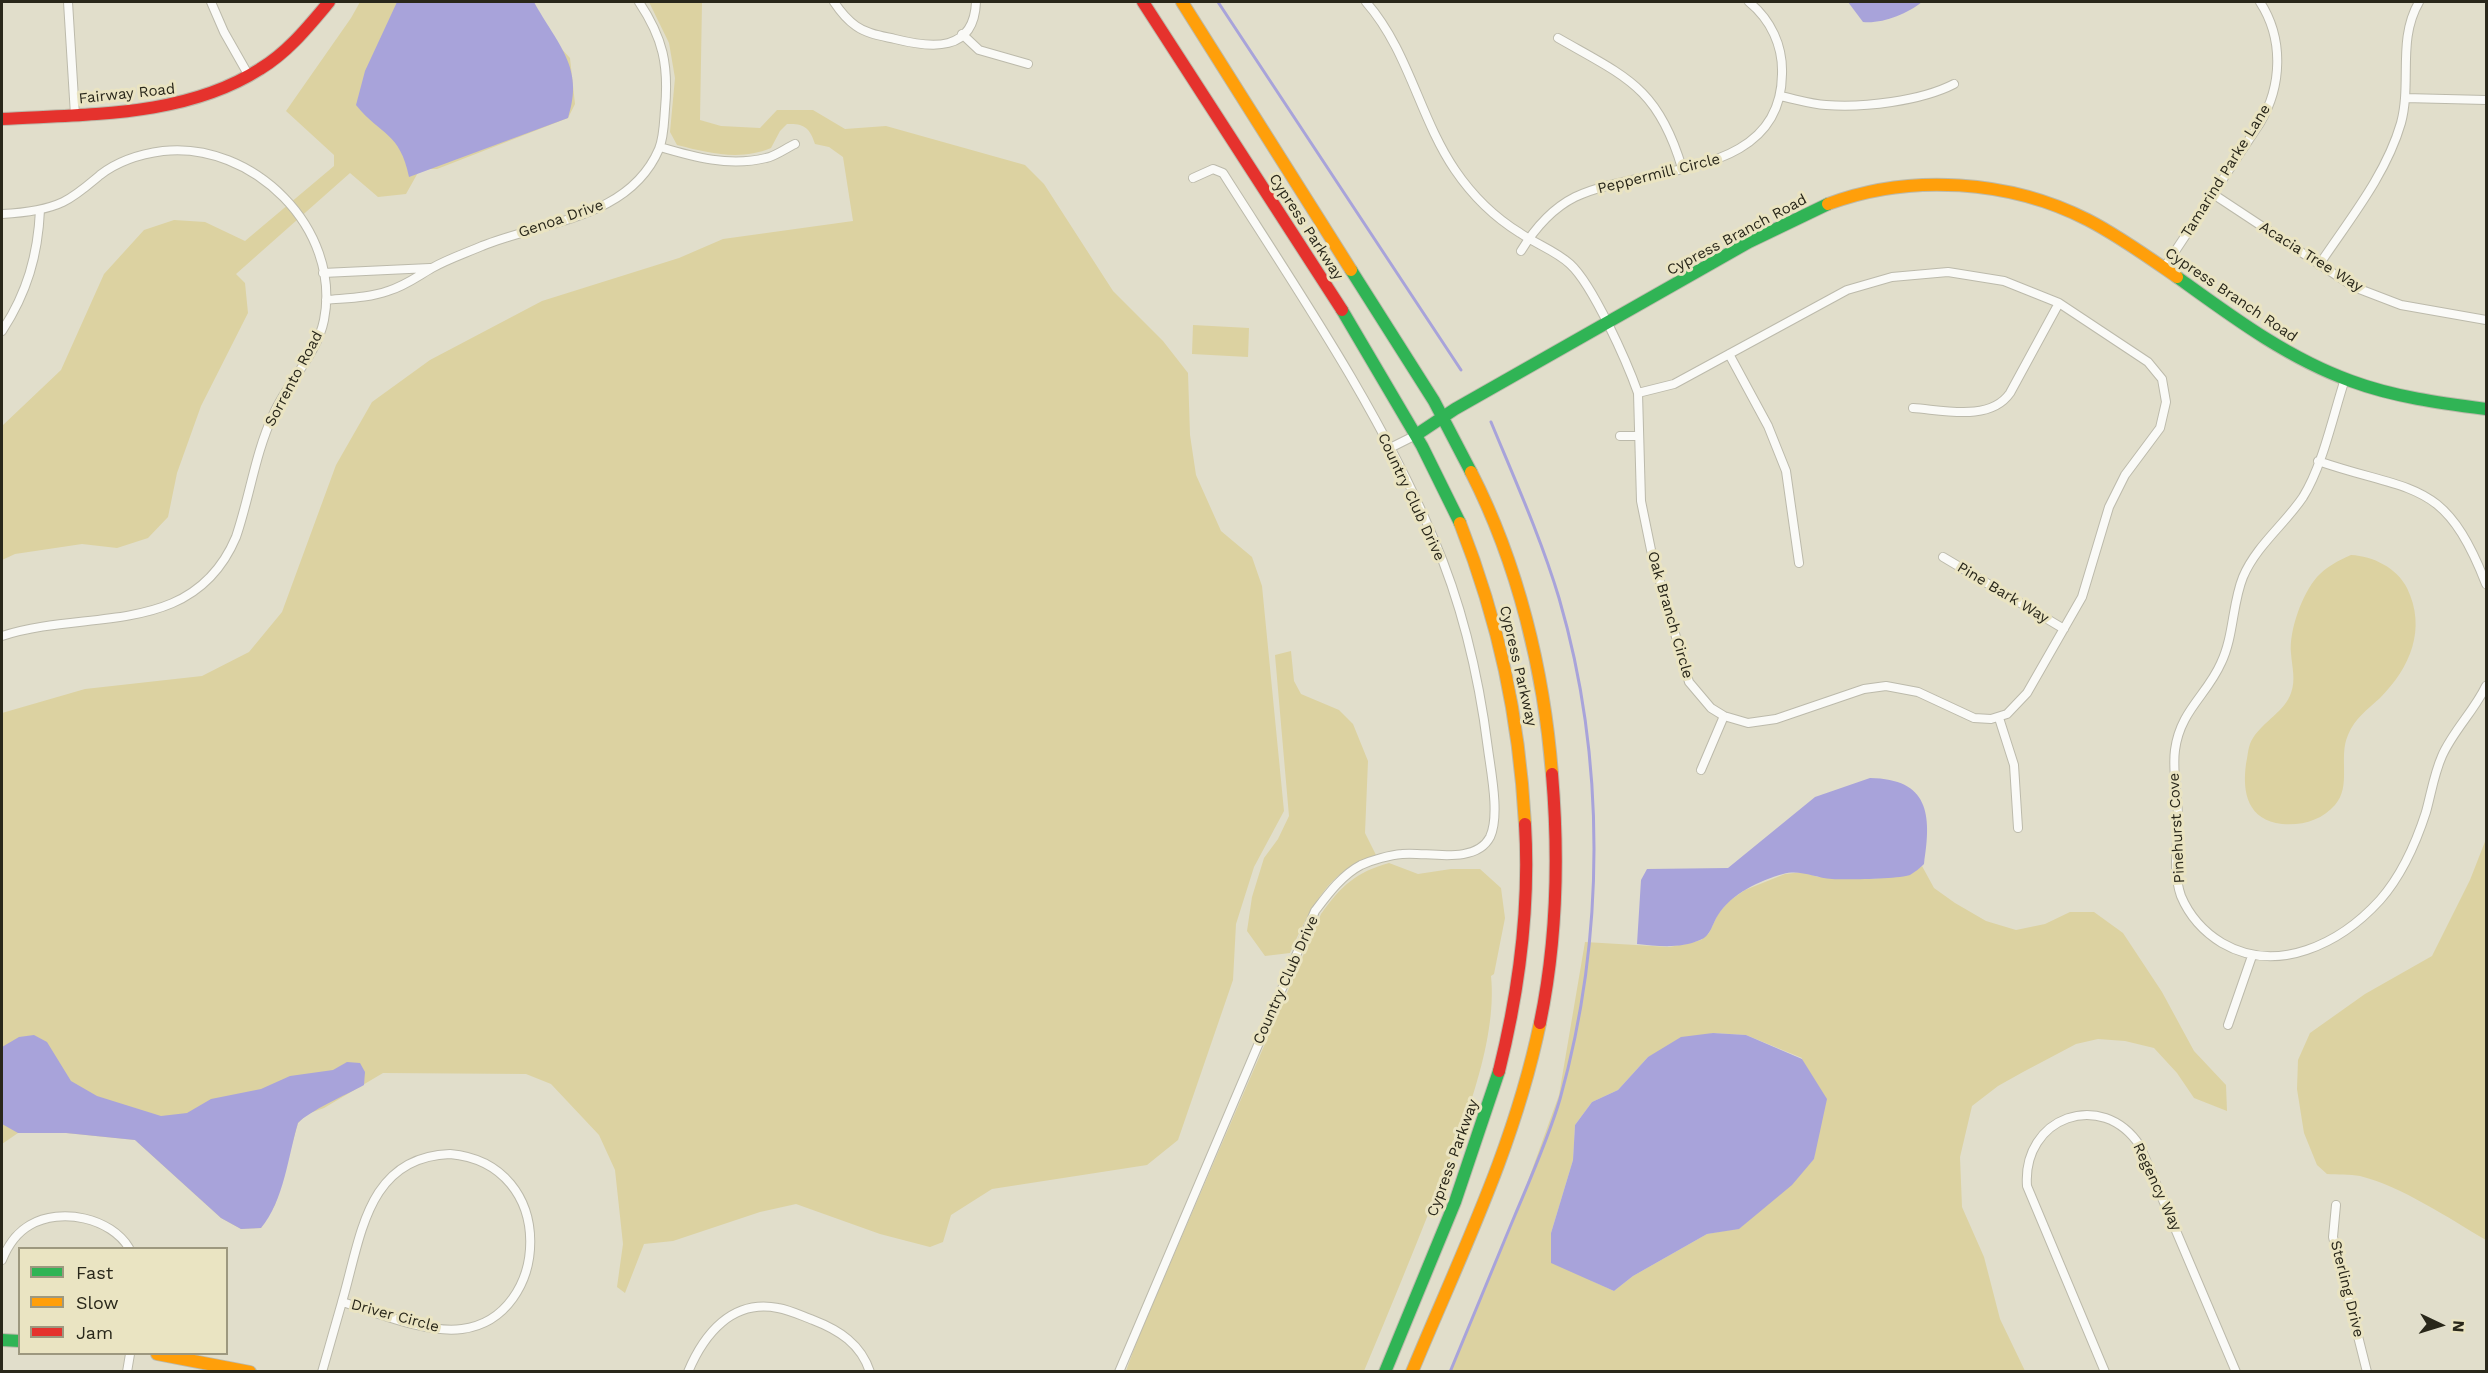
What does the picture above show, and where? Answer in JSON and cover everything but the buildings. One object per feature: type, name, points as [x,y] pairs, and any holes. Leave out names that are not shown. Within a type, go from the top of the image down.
[{"type":"main road","name":"Fairway Road","points":[[2,119],[143,110],[184,103],[216,92],[249,76],[291,44],[329,2]]},
{"type":"main road","name":"Cypress Parkway","points":[[1143,2],[1351,325],[1416,435],[1460,523],[1495,623],[1515,709],[1523,775],[1527,858],[1522,929],[1510,1026],[1487,1111],[1457,1196],[1385,1371]]},
{"type":"main road","name":"Cypress Parkway","points":[[1182,2],[1209,50],[1443,416],[1484,500],[1510,568],[1530,636],[1550,725],[1557,820],[1555,915],[1545,1000],[1528,1078],[1501,1162],[1412,1371]]},
{"type":"main road","name":"Cypress Branch Road","points":[[1416,435],[1443,416],[1772,230],[1809,212],[1859,195],[1925,186],[1978,188],[2053,204],[2105,229],[2291,354],[2345,378],[2408,397],[2487,409]]},
{"type":"main road","points":[[2,1340],[18,1341]]},
{"type":"main road","points":[[167,1355],[250,1371]]},
{"type":"street","points":[[68,2],[75,115]]},
{"type":"street","points":[[211,2],[224,32],[249,76]]},
{"type":"street","name":"Genoa Drive","points":[[326,300],[368,297],[388,291],[434,267],[485,245],[590,212],[632,188],[651,164],[660,147],[666,100],[664,55],[653,23],[639,2]]},
{"type":"street","points":[[834,2],[857,27],[875,34],[932,47],[946,44],[962,34],[972,21],[976,2]]},
{"type":"street","points":[[1368,2],[1399,50],[1439,143],[1454,169],[1481,201],[1528,238],[1558,255],[1574,269],[1606,323]]},
{"type":"street","name":"Peppermill Circle","points":[[1521,251],[1528,238],[1550,213],[1578,196],[1726,157],[1746,145],[1767,122],[1780,96],[1782,71],[1778,42],[1764,17],[1749,2]]},
{"type":"street","name":"Tamarind Parke Lane","points":[[2164,268],[2266,113],[2274,91],[2277,67],[2276,44],[2269,20],[2260,2]]},
{"type":"street","points":[[2319,265],[2383,167],[2396,138],[2405,98],[2406,45],[2419,2]]},
{"type":"street","points":[[962,34],[979,50],[1028,64]]},
{"type":"street","points":[[1558,38],[1614,70],[1646,95],[1659,111],[1669,130],[1682,168]]},
{"type":"street","points":[[1780,96],[1826,105],[1866,103],[1918,98],[1954,84]]},
{"type":"street","points":[[2405,98],[2487,100]]},
{"type":"street","points":[[660,147],[706,160],[727,161],[766,158],[795,144]]},
{"type":"street","name":"Sorrento Road","points":[[2,214],[40,210],[72,198],[110,168],[134,158],[170,151],[208,154],[248,168],[284,197],[308,230],[323,273],[326,300],[320,335],[283,394],[272,418],[236,537],[229,554],[212,578],[189,596],[162,609],[28,629],[2,636]]},
{"type":"street","name":"Country Club Drive","points":[[1119,1371],[1315,911],[1332,888],[1361,865],[1402,854],[1453,856],[1479,847],[1490,838],[1493,792],[1482,702],[1461,613],[1434,538],[1390,447],[1318,321],[1223,173],[1213,169],[1193,178]]},
{"type":"street","name":"Acacia Tree Way","points":[[2212,194],[2354,286],[2383,299],[2423,310],[2487,320]]},
{"type":"street","points":[[2,330],[24,290],[33,265],[38,241],[40,210]]},
{"type":"street","name":"Genoa Drive","points":[[323,273],[434,267]]},
{"type":"street","points":[[1638,393],[1674,384],[1848,290],[1908,274],[1948,272],[2019,285],[2059,303],[2154,368],[2164,387],[2166,402],[2160,428],[2131,466],[2111,502],[2085,588],[2064,629],[2027,693],[2014,708],[1999,718],[2014,765],[2018,828]]},
{"type":"street","points":[[1913,408],[1981,411],[1999,404],[2010,393],[2059,303]]},
{"type":"street","name":"Oak Branch Circle","points":[[1606,323],[1630,369],[1638,393],[1641,501],[1651,550],[1687,674],[1703,701],[1724,717],[1748,723],[1768,721],[1864,689],[1886,686],[1918,692],[1965,716],[1983,720],[1999,718]]},
{"type":"street","points":[[1729,354],[1768,426],[1786,471],[1799,563]]},
{"type":"street","name":"Pinehurst Cove","points":[[2345,378],[2318,462],[2304,495],[2247,569],[2240,585],[2225,655],[2217,672],[2187,712],[2174,752],[2178,818],[2176,865],[2182,896],[2193,916],[2207,932],[2232,949],[2252,956],[2286,956],[2314,948],[2356,921],[2385,893],[2418,836],[2443,752],[2487,686]]},
{"type":"street","points":[[1390,447],[1416,435]]},
{"type":"street","points":[[1620,436],[1639,435]]},
{"type":"street","points":[[2318,462],[2409,487],[2432,499],[2449,514],[2462,532],[2487,584]]},
{"type":"street","name":"Pine Bark Way","points":[[1943,557],[2064,629]]},
{"type":"street","points":[[1701,770],[1724,717]]},
{"type":"street","points":[[2228,1025],[2252,956]]},
{"type":"street","name":"Regency Way","points":[[2105,1371],[2027,1186],[2026,1171],[2035,1144],[2043,1134],[2061,1120],[2080,1115],[2113,1120],[2129,1131],[2140,1146],[2236,1371]]},
{"type":"street","name":"Driver Circle","points":[[322,1371],[342,1302],[372,1200],[398,1170],[419,1159],[438,1155],[461,1155],[494,1168],[518,1193],[530,1228],[530,1253],[516,1291],[506,1306],[492,1318],[475,1327],[447,1330],[342,1302]]},
{"type":"street","name":"Sterling Drive","points":[[2336,1205],[2333,1237],[2367,1371]]},
{"type":"street","points":[[2,1260],[13,1238],[22,1230],[32,1223],[60,1217],[91,1220],[103,1224],[114,1231],[128,1247]]},
{"type":"street","points":[[688,1371],[700,1344],[721,1321],[739,1311],[770,1307],[820,1323],[843,1335],[856,1346],[870,1371]]},
{"type":"street","points":[[127,1371],[130,1355]]},
{"type":"shaded area","points":[[360,2],[529,2],[546,32],[570,58],[575,104],[568,118],[437,169],[420,169],[406,194],[378,197],[350,173],[236,274],[245,283],[248,313],[201,406],[177,473],[168,517],[148,538],[117,548],[82,544],[15,554],[2,560],[2,426],[61,370],[104,274],[144,230],[174,220],[205,222],[245,241],[334,166],[334,155],[286,111]]},
{"type":"shaded area","points":[[397,2],[534,2],[559,44],[571,70],[572,100],[568,118],[409,177],[405,162],[395,143],[356,105],[365,71]]},
{"type":"shaded area","points":[[649,2],[702,2],[700,120],[721,126],[760,128],[777,110],[813,110],[845,129],[886,126],[1025,165],[1044,184],[1113,291],[1163,341],[1188,373],[1190,435],[1196,475],[1221,531],[1252,557],[1262,586],[1284,811],[1254,867],[1236,924],[1233,980],[1178,1140],[1147,1165],[992,1189],[951,1215],[943,1242],[930,1247],[880,1234],[796,1204],[760,1212],[673,1241],[644,1244],[625,1293],[617,1287],[623,1244],[615,1170],[599,1135],[551,1084],[526,1074],[383,1073],[324,1108],[307,1114],[298,1123],[275,1205],[261,1228],[241,1229],[221,1218],[135,1140],[66,1133],[18,1133],[2,1144],[2,713],[85,689],[202,676],[249,652],[282,612],[336,465],[372,402],[430,360],[542,301],[679,258],[723,239],[853,221],[843,157],[829,147],[815,144],[808,130],[798,124],[787,124],[780,131],[771,148],[748,154],[713,153],[677,145],[670,132],[675,78],[669,43]]},
{"type":"shaded area","points":[[1848,2],[1922,2],[1894,17],[1863,22]]},
{"type":"shaded area","points":[[1193,325],[1249,328],[1248,357],[1192,354]]},
{"type":"shaded area","points":[[2351,555],[2383,564],[2403,581],[2413,603],[2415,633],[2412,647],[2400,674],[2354,724],[2348,735],[2344,753],[2343,789],[2335,805],[2324,815],[2304,823],[2282,824],[2271,821],[2261,817],[2255,811],[2247,795],[2245,775],[2249,747],[2257,732],[2284,705],[2291,693],[2292,634],[2306,593],[2324,570]]},
{"type":"shaded area","points":[[1291,651],[1294,681],[1301,694],[1339,710],[1353,724],[1368,761],[1365,833],[1376,855],[1345,870],[1333,881],[1313,907],[1290,953],[1265,956],[1247,931],[1252,897],[1264,858],[1278,839],[1289,816],[1275,655]]},
{"type":"shaded area","points":[[1870,778],[1890,780],[1904,785],[1915,792],[1922,803],[1927,830],[1924,864],[1914,873],[1872,879],[1783,874],[1756,884],[1738,894],[1724,907],[1709,933],[1700,940],[1677,946],[1637,944],[1641,880],[1647,869],[1728,868],[1815,797]]},
{"type":"shaded area","points":[[2486,839],[2486,1240],[2392,1187],[2360,1176],[2327,1174],[2317,1165],[2304,1133],[2297,1089],[2298,1060],[2310,1033],[2365,994],[2432,956],[2470,880]]},
{"type":"shaded area","points":[[1389,863],[1418,874],[1451,869],[1480,869],[1501,888],[1505,918],[1494,974],[1491,976],[1492,1002],[1489,1030],[1466,1117],[1364,1371],[1126,1371],[1138,1338],[1321,914],[1335,895],[1350,881],[1367,871]]},
{"type":"shaded area","points":[[1922,866],[1934,888],[1955,903],[1986,921],[2016,930],[2045,924],[2070,912],[2094,912],[2123,933],[2162,992],[2194,1051],[2226,1085],[2227,1111],[2194,1098],[2177,1073],[2154,1048],[2125,1041],[2098,1039],[2076,1044],[2023,1072],[1998,1086],[1972,1106],[1960,1157],[1962,1207],[1984,1257],[2000,1319],[2025,1371],[1449,1372],[1511,1228],[1559,1095],[1585,942],[1669,947],[1701,940],[1709,933],[1718,914],[1729,901],[1745,890],[1785,874],[1803,872],[1818,877],[1871,879],[1909,875]],"holes":[[[1713,1033],[1746,1035],[1802,1058],[1816,1141],[1814,1159],[1740,1228],[1707,1234],[1633,1276],[1614,1291],[1592,1281],[1551,1233],[1573,1160],[1575,1125],[1592,1102],[1618,1090],[1648,1057]]]},
{"type":"shaded area","points":[[1713,1033],[1746,1035],[1802,1059],[1827,1099],[1814,1159],[1792,1185],[1739,1229],[1707,1234],[1633,1276],[1614,1291],[1551,1263],[1551,1233],[1573,1160],[1575,1125],[1592,1102],[1618,1090],[1648,1057],[1681,1037]]},
{"type":"shaded area","points":[[34,1035],[47,1042],[71,1081],[97,1096],[161,1116],[187,1113],[211,1099],[261,1089],[290,1076],[333,1070],[347,1062],[360,1063],[365,1072],[364,1085],[319,1108],[298,1123],[280,1192],[269,1217],[261,1228],[241,1229],[221,1218],[135,1140],[66,1133],[18,1133],[2,1124],[2,1047],[19,1037]]},
{"type":"waterway","points":[[1218,2],[1461,370]]},
{"type":"waterway","points":[[1450,1372],[1539,1158],[1560,1099],[1575,1038],[1592,912],[1594,848],[1592,785],[1585,722],[1574,659],[1559,598],[1544,553],[1491,422]]},
{"type":"traffic: fast","points":[[1416,435],[1455,409],[1749,242],[1828,204]]},
{"type":"traffic: fast","points":[[1351,270],[1434,401],[1471,472]]},
{"type":"traffic: fast","points":[[2177,277],[2260,335],[2327,372],[2367,387],[2400,395],[2486,409]]},
{"type":"traffic: fast","points":[[1342,310],[1422,446],[1460,523]]},
{"type":"traffic: fast","points":[[1385,1372],[1455,1202],[1499,1071]]},
{"type":"traffic: fast","points":[[2,1340],[18,1341]]},
{"type":"traffic: slow","points":[[1182,2],[1351,270]]},
{"type":"traffic: slow","points":[[1828,204],[1860,194],[1892,188],[1960,185],[1993,189],[2026,196],[2088,220],[2177,277]]},
{"type":"traffic: slow","points":[[1471,472],[1502,544],[1526,619],[1543,696],[1552,774]]},
{"type":"traffic: slow","points":[[1460,523],[1486,597],[1505,671],[1518,745],[1525,824]]},
{"type":"traffic: slow","points":[[1412,1372],[1501,1157],[1516,1114],[1540,1023]]},
{"type":"traffic: slow","points":[[162,1355],[250,1372]]},
{"type":"traffic: jam","points":[[2,119],[135,110],[168,105],[231,85],[280,55],[329,2]]},
{"type":"traffic: jam","points":[[1143,2],[1342,310]]},
{"type":"traffic: jam","points":[[1540,1023],[1550,961],[1555,899],[1552,774]]},
{"type":"traffic: jam","points":[[1499,1071],[1512,1010],[1521,949],[1526,886],[1525,824]]}]
